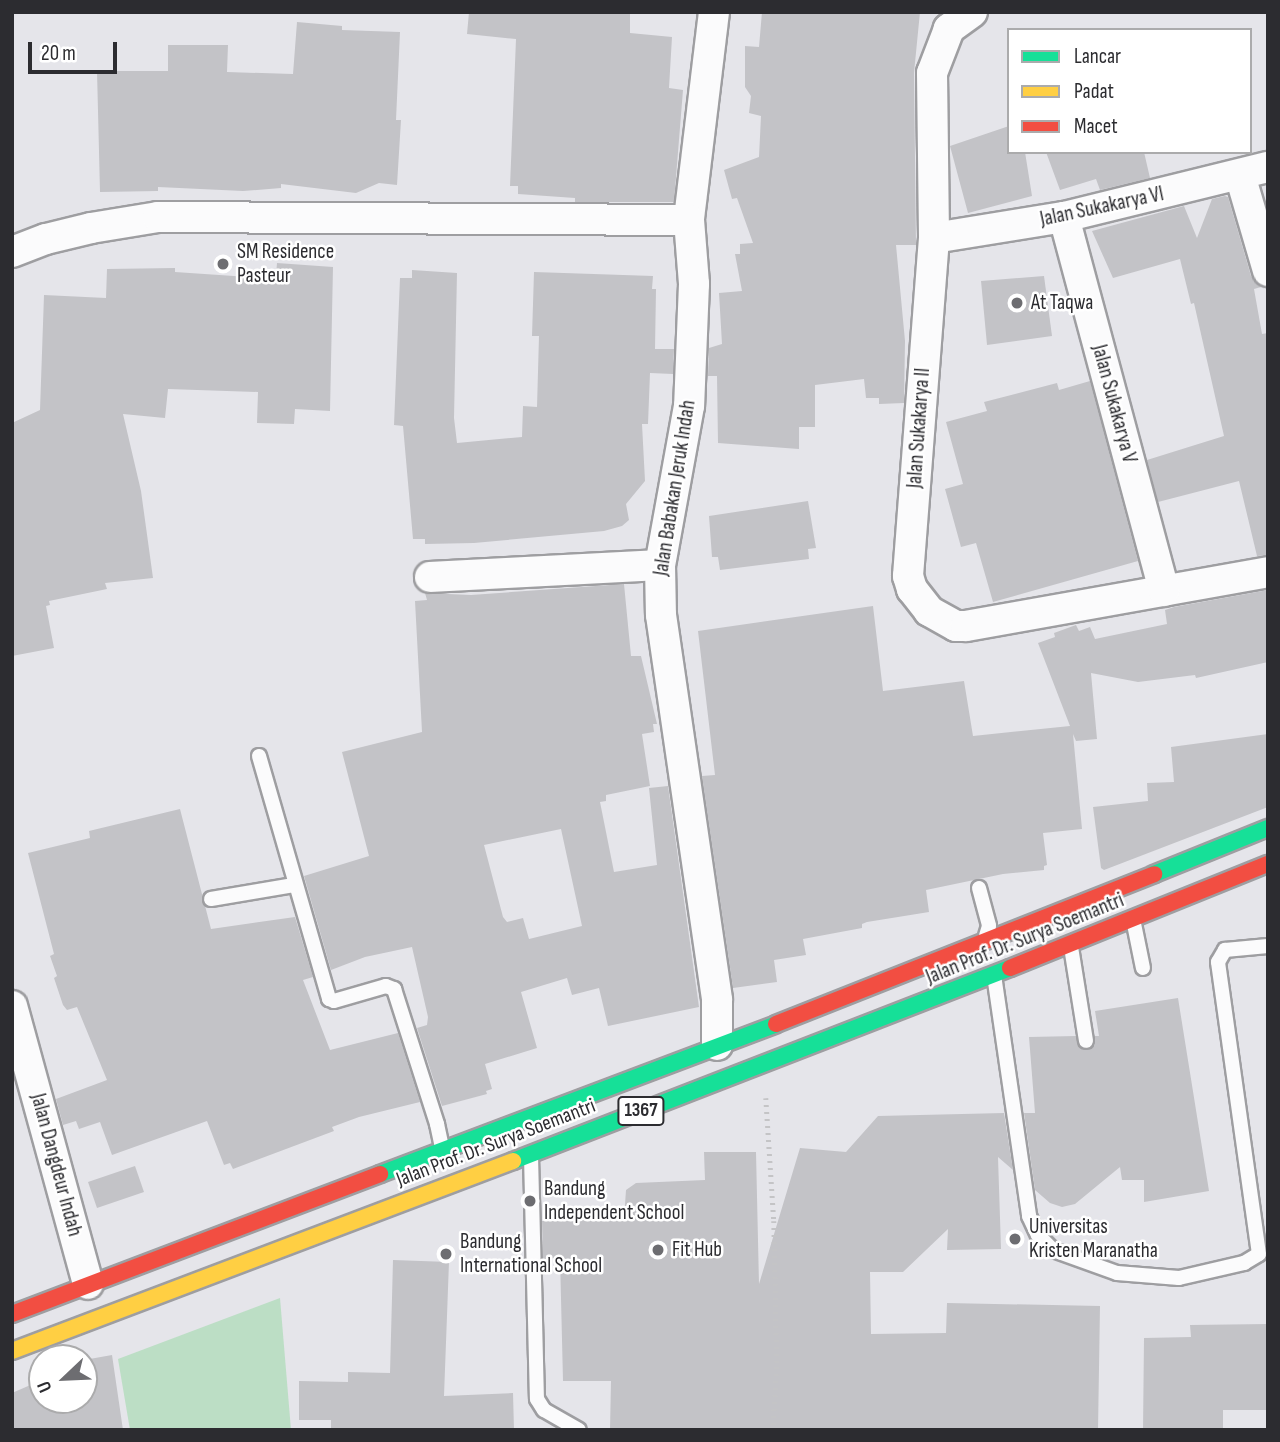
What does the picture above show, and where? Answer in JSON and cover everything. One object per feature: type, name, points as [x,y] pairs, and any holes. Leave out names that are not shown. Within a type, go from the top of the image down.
[{"type":"main road","name":"Jalan Prof. Dr. Surya Soemantri","points":[[12,1314],[717,1045],[1268,828]]},
{"type":"main road","name":"Jalan Prof. Dr. Surya Soemantri","points":[[12,1351],[765,1065],[1268,864]]},
{"type":"street","name":"Jalan Babakan Jeruk Indah","points":[[714,12],[689,220],[694,284],[690,406],[660,565],[661,615],[717,1000],[717,1045]]},
{"type":"street","name":"Jalan Sukakarya II","points":[[972,12],[949,29],[932,74],[934,238],[908,576],[918,600],[945,621],[966,625],[1268,572]]},
{"type":"street","points":[[1254,171],[1268,271]]},
{"type":"street","name":"Jalan Sukakarya VI","points":[[934,238],[1064,217],[1254,171]]},
{"type":"street","points":[[12,252],[46,239],[91,228],[158,217],[689,220]]},
{"type":"street","name":"Jalan Sukakarya V","points":[[1064,217],[1164,591]]},
{"type":"street","points":[[430,577],[660,565]]},
{"type":"street","name":"Jalan Dangdeur Indah","points":[[12,1006],[88,1284]]},
{"type":"lane","points":[[259,757],[329,999],[334,1001],[386,986],[394,989],[437,1124],[442,1150]]},
{"type":"lane","points":[[211,899],[294,885]]},
{"type":"lane","points":[[979,888],[989,926],[985,941]]},
{"type":"lane","points":[[1133,918],[1143,968]]},
{"type":"lane","points":[[1070,942],[1086,1041]]},
{"type":"lane","points":[[994,974],[1029,1216],[1038,1235],[1053,1250],[1116,1273],[1179,1278],[1244,1262],[1259,1254],[1218,962],[1225,950],[1268,946]]},
{"type":"lane","points":[[531,1152],[537,1399],[544,1410],[579,1430]]},
{"type":"path","points":[[765,1065],[774,1234],[777,1367],[773,1430]]},
{"type":"green space","points":[[280,1298],[291,1430],[130,1430],[118,1359]]},
{"type":"building","points":[[469,12],[630,12],[630,33],[672,37],[669,88],[683,90],[674,202],[575,202],[575,198],[518,194],[518,186],[510,186],[516,39],[467,34]]},
{"type":"building","points":[[762,12],[920,12],[914,73],[916,245],[896,245],[905,341],[904,403],[879,404],[879,398],[866,398],[864,379],[815,385],[815,427],[799,427],[799,449],[718,443],[717,376],[708,376],[709,348],[722,344],[719,293],[742,291],[735,254],[740,254],[740,244],[753,243],[737,198],[732,199],[724,170],[759,157],[761,116],[749,113],[751,96],[745,87],[745,46],[759,47]]},
{"type":"building","points":[[297,22],[342,26],[342,30],[400,32],[396,120],[401,120],[397,185],[379,183],[356,193],[281,184],[281,188],[243,191],[158,187],[158,191],[100,192],[97,71],[168,71],[168,45],[228,45],[227,72],[293,74]]},
{"type":"building","points":[[1007,127],[1007,154],[1025,154],[1032,196],[968,213],[950,146]]},
{"type":"building","points":[[1047,154],[1144,154],[1150,178],[1100,190],[1096,179],[1060,190]]},
{"type":"building","points":[[1228,197],[1251,276],[1261,287],[1254,289],[1262,334],[1268,333],[1268,555],[1257,556],[1239,481],[1158,502],[1147,460],[1224,436],[1194,303],[1191,304],[1180,259],[1113,278],[1092,231],[1184,206],[1197,238],[1212,199]]},
{"type":"building","points":[[277,263],[333,267],[330,411],[295,409],[294,424],[257,423],[258,392],[168,389],[165,418],[123,414],[141,491],[153,578],[105,583],[107,589],[49,601],[50,605],[46,606],[54,648],[12,656],[12,423],[40,410],[44,295],[106,298],[107,269],[175,268],[175,272],[264,278],[264,274],[276,275]]},
{"type":"building","points":[[412,270],[457,273],[454,418],[457,443],[522,437],[523,406],[537,407],[539,336],[532,336],[534,272],[653,276],[652,289],[656,289],[655,349],[674,349],[673,374],[650,373],[648,424],[642,424],[645,481],[626,504],[629,520],[622,526],[604,531],[474,543],[425,544],[425,539],[413,539],[403,426],[394,425],[400,278],[412,278]]},
{"type":"building","points":[[1044,276],[1052,336],[987,345],[981,281]]},
{"type":"building","points":[[1090,381],[1138,561],[993,602],[976,543],[961,547],[945,489],[963,484],[946,422],[987,411],[984,402],[1057,383],[1059,390]]},
{"type":"building","points":[[808,501],[816,548],[808,549],[809,559],[720,570],[718,557],[712,557],[709,516]]},
{"type":"building","points":[[624,584],[631,656],[641,656],[657,724],[653,724],[654,732],[642,734],[650,786],[606,795],[606,801],[600,802],[614,872],[657,865],[649,788],[668,786],[699,1007],[608,1026],[599,988],[572,995],[567,978],[521,992],[537,1048],[485,1064],[492,1089],[486,1091],[487,1094],[442,1106],[417,1028],[427,1025],[428,1017],[412,947],[365,957],[331,970],[304,876],[369,856],[342,752],[422,732],[415,601],[427,600],[425,593],[471,595]],"holes":[[[561,829],[582,926],[529,939],[523,918],[507,922],[503,917],[484,845]]]},
{"type":"building","points":[[1268,590],[1268,662],[1196,678],[1195,675],[1138,682],[1091,673],[1097,739],[1076,741],[1073,734],[1082,829],[1043,833],[1047,865],[1044,870],[1003,874],[926,890],[929,912],[867,922],[862,924],[862,928],[803,939],[806,955],[774,960],[777,982],[733,988],[702,776],[715,775],[698,631],[873,606],[883,691],[964,681],[973,736],[1070,726],[1038,643],[1055,637],[1054,633],[1076,625],[1079,631],[1090,627],[1095,639],[1167,624],[1165,610],[1174,607]]},
{"type":"building","points":[[1268,734],[1268,807],[1104,870],[1101,868],[1093,807],[1148,801],[1147,783],[1174,782],[1171,747]]},
{"type":"building","points":[[180,809],[211,929],[295,917],[313,977],[303,980],[330,1050],[398,1033],[420,1102],[359,1117],[332,1127],[334,1131],[233,1169],[230,1163],[224,1165],[207,1121],[112,1155],[100,1122],[79,1129],[76,1121],[63,1125],[56,1099],[107,1080],[77,1007],[67,1010],[63,1005],[54,978],[57,976],[50,956],[54,954],[28,853],[90,838],[89,831]]},
{"type":"building","points":[[1178,998],[1209,1191],[1144,1202],[1144,1180],[1122,1180],[1120,1167],[1075,1204],[1062,1207],[1050,1203],[1035,1190],[1024,1113],[1035,1113],[1029,1037],[1076,1036],[1079,1048],[1088,1050],[1095,1045],[1095,1036],[1099,1036],[1095,1011]]},
{"type":"building","points":[[1004,1113],[1013,1170],[998,1157],[1001,1249],[947,1250],[948,1229],[903,1272],[870,1272],[871,1334],[946,1333],[947,1303],[1100,1306],[1098,1430],[610,1430],[611,1381],[563,1381],[560,1257],[543,1260],[542,1221],[624,1219],[626,1190],[636,1183],[705,1180],[704,1152],[756,1152],[759,1284],[800,1148],[846,1152],[878,1116]]},
{"type":"building","points":[[135,1166],[144,1192],[97,1208],[88,1182]]},
{"type":"building","points":[[393,1260],[449,1262],[444,1396],[513,1393],[514,1430],[331,1430],[331,1420],[299,1420],[299,1381],[348,1382],[348,1372],[390,1373]]},
{"type":"building","points":[[1268,1324],[1268,1410],[1223,1410],[1223,1430],[1143,1430],[1144,1338],[1191,1337],[1190,1325]]},
{"type":"building","points":[[112,1355],[123,1430],[12,1430],[12,1393],[28,1386],[28,1414],[98,1414],[98,1358]]},
{"type":"traffic: fast","points":[[1154,874],[1268,828]]},
{"type":"traffic: fast","points":[[513,1161],[1010,968]]},
{"type":"traffic: fast","points":[[380,1174],[776,1024]]},
{"type":"traffic: slow","points":[[12,1351],[513,1161]]},
{"type":"traffic: jam","points":[[1010,968],[1268,864]]},
{"type":"traffic: jam","points":[[776,1024],[1154,874]]},
{"type":"traffic: jam","points":[[12,1314],[380,1174]]},
{"type":"place","name":"SM Residence Pasteur","points":[[223,264]]},
{"type":"place","name":"At Taqwa","points":[[1017,303]]},
{"type":"place","name":"Bandung Independent School","points":[[530,1201]]},
{"type":"place","name":"Universitas Kristen Maranatha","points":[[1015,1239]]},
{"type":"place","name":"Fit Hub","points":[[658,1250]]},
{"type":"place","name":"Bandung International School","points":[[446,1254]]}]
